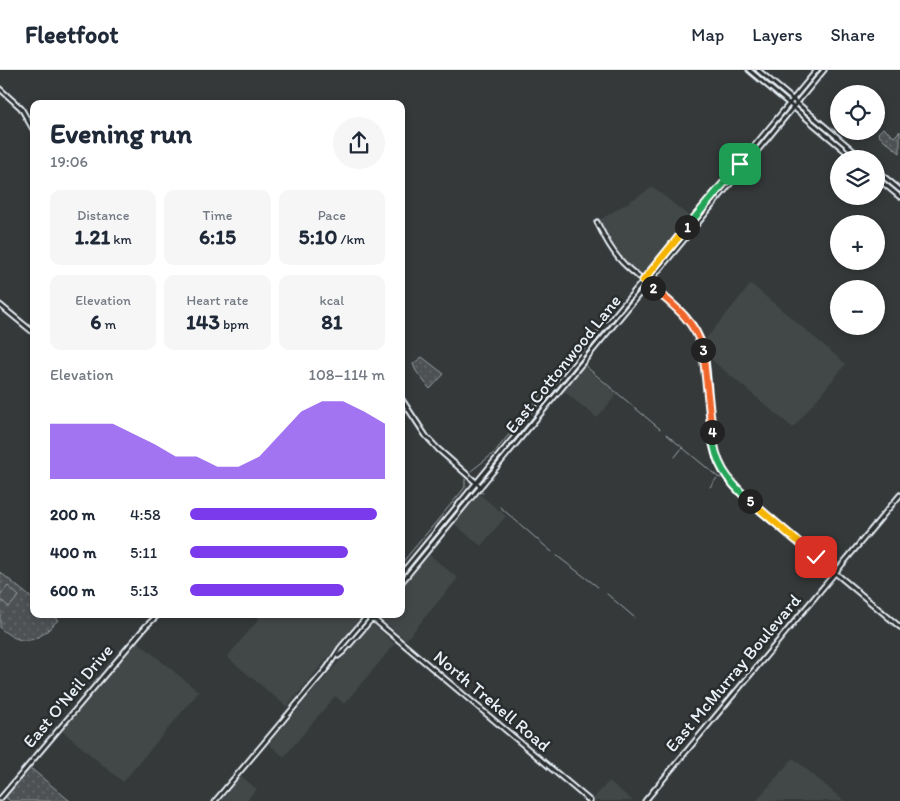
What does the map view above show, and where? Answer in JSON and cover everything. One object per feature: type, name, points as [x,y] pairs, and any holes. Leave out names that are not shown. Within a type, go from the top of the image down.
[{"type":"main road","points":[[749,70],[844,150]]},
{"type":"main road","points":[[758,70],[853,150]]},
{"type":"main road","name":"East Cottonwood Lane","points":[[405,569],[816,70]]},
{"type":"main road","name":"East Cottonwood Lane","points":[[405,578],[824,70]]},
{"type":"main road","points":[[0,89],[21,108],[30,124]]},
{"type":"main road","points":[[885,178],[900,190]]},
{"type":"main road","points":[[885,184],[900,197]]},
{"type":"main road","points":[[597,222],[609,246],[624,265],[683,314],[696,330],[705,356],[713,447],[718,463],[731,484],[900,627]]},
{"type":"main road","points":[[0,305],[30,330]]},
{"type":"main road","points":[[405,404],[426,436],[480,486]]},
{"type":"main road","name":"East McMurray Boulevard","points":[[646,801],[900,495]]},
{"type":"main road","points":[[407,567],[411,571]]},
{"type":"main road","name":"East O'Neil Drive","points":[[0,798],[155,618]]},
{"type":"main road","points":[[215,801],[336,657],[340,648],[367,618]]},
{"type":"main road","name":"North Trekell Road","points":[[373,618],[590,801]]},
{"type":"main road","points":[[336,657],[344,652],[371,620]]},
{"type":"main road","name":"North Trekell Road","points":[[371,620],[376,621]]},
{"type":"shaded area","points":[[885,130],[894,137],[900,131],[900,153],[884,140]]},
{"type":"shaded area","points":[[653,187],[690,217],[646,273],[642,274],[627,263],[617,252],[598,221]]},
{"type":"shaded area","points":[[751,284],[846,364],[793,428],[707,356],[704,341]]},
{"type":"shaded area","points":[[422,357],[444,374],[430,389],[413,364]]},
{"type":"shaded area","points":[[582,365],[617,394],[597,418],[562,390]]},
{"type":"shaded area","points":[[477,492],[506,516],[481,546],[452,522]]},
{"type":"shaded area","points":[[427,553],[458,578],[406,640],[380,618],[405,618],[405,582]]},
{"type":"shaded area","points":[[0,572],[30,597],[30,618],[55,618],[58,620],[44,633],[31,640],[17,639],[0,628]]},
{"type":"shaded area","points":[[8,586],[19,596],[9,607],[0,599],[0,595]]},
{"type":"shaded area","points":[[258,618],[360,618],[287,707],[227,657]]},
{"type":"shaded area","points":[[370,625],[374,625],[395,644],[344,704],[335,696],[284,757],[270,745],[270,742]]},
{"type":"shaded area","points":[[137,641],[199,692],[123,782],[61,730]]},
{"type":"shaded area","points":[[793,758],[844,801],[756,801]]},
{"type":"shaded area","points":[[29,768],[70,801],[10,801],[4,796]]},
{"type":"shaded area","points":[[241,776],[257,789],[246,801],[220,801]]},
{"type":"shaded area","points":[[609,781],[633,801],[595,801],[593,799]]},
{"type":"waterway","points":[[555,378],[569,357],[574,357]]},
{"type":"waterway","points":[[584,365],[660,429]]},
{"type":"waterway","points":[[471,471],[494,453],[553,380]]},
{"type":"waterway","points":[[666,434],[721,478]]},
{"type":"waterway","points":[[675,457],[682,448]]},
{"type":"waterway","points":[[710,487],[717,478]]},
{"type":"waterway","points":[[405,559],[465,487],[465,479]]},
{"type":"waterway","points":[[479,492],[483,493]]},
{"type":"waterway","points":[[500,507],[552,552]]},
{"type":"waterway","points":[[557,556],[598,587]]},
{"type":"waterway","points":[[607,594],[634,617]]},
{"type":"route","points":[[740,164],[643,281],[681,312],[696,330],[705,356],[713,447],[718,463],[726,477],[731,484],[760,510],[816,557]]}]
